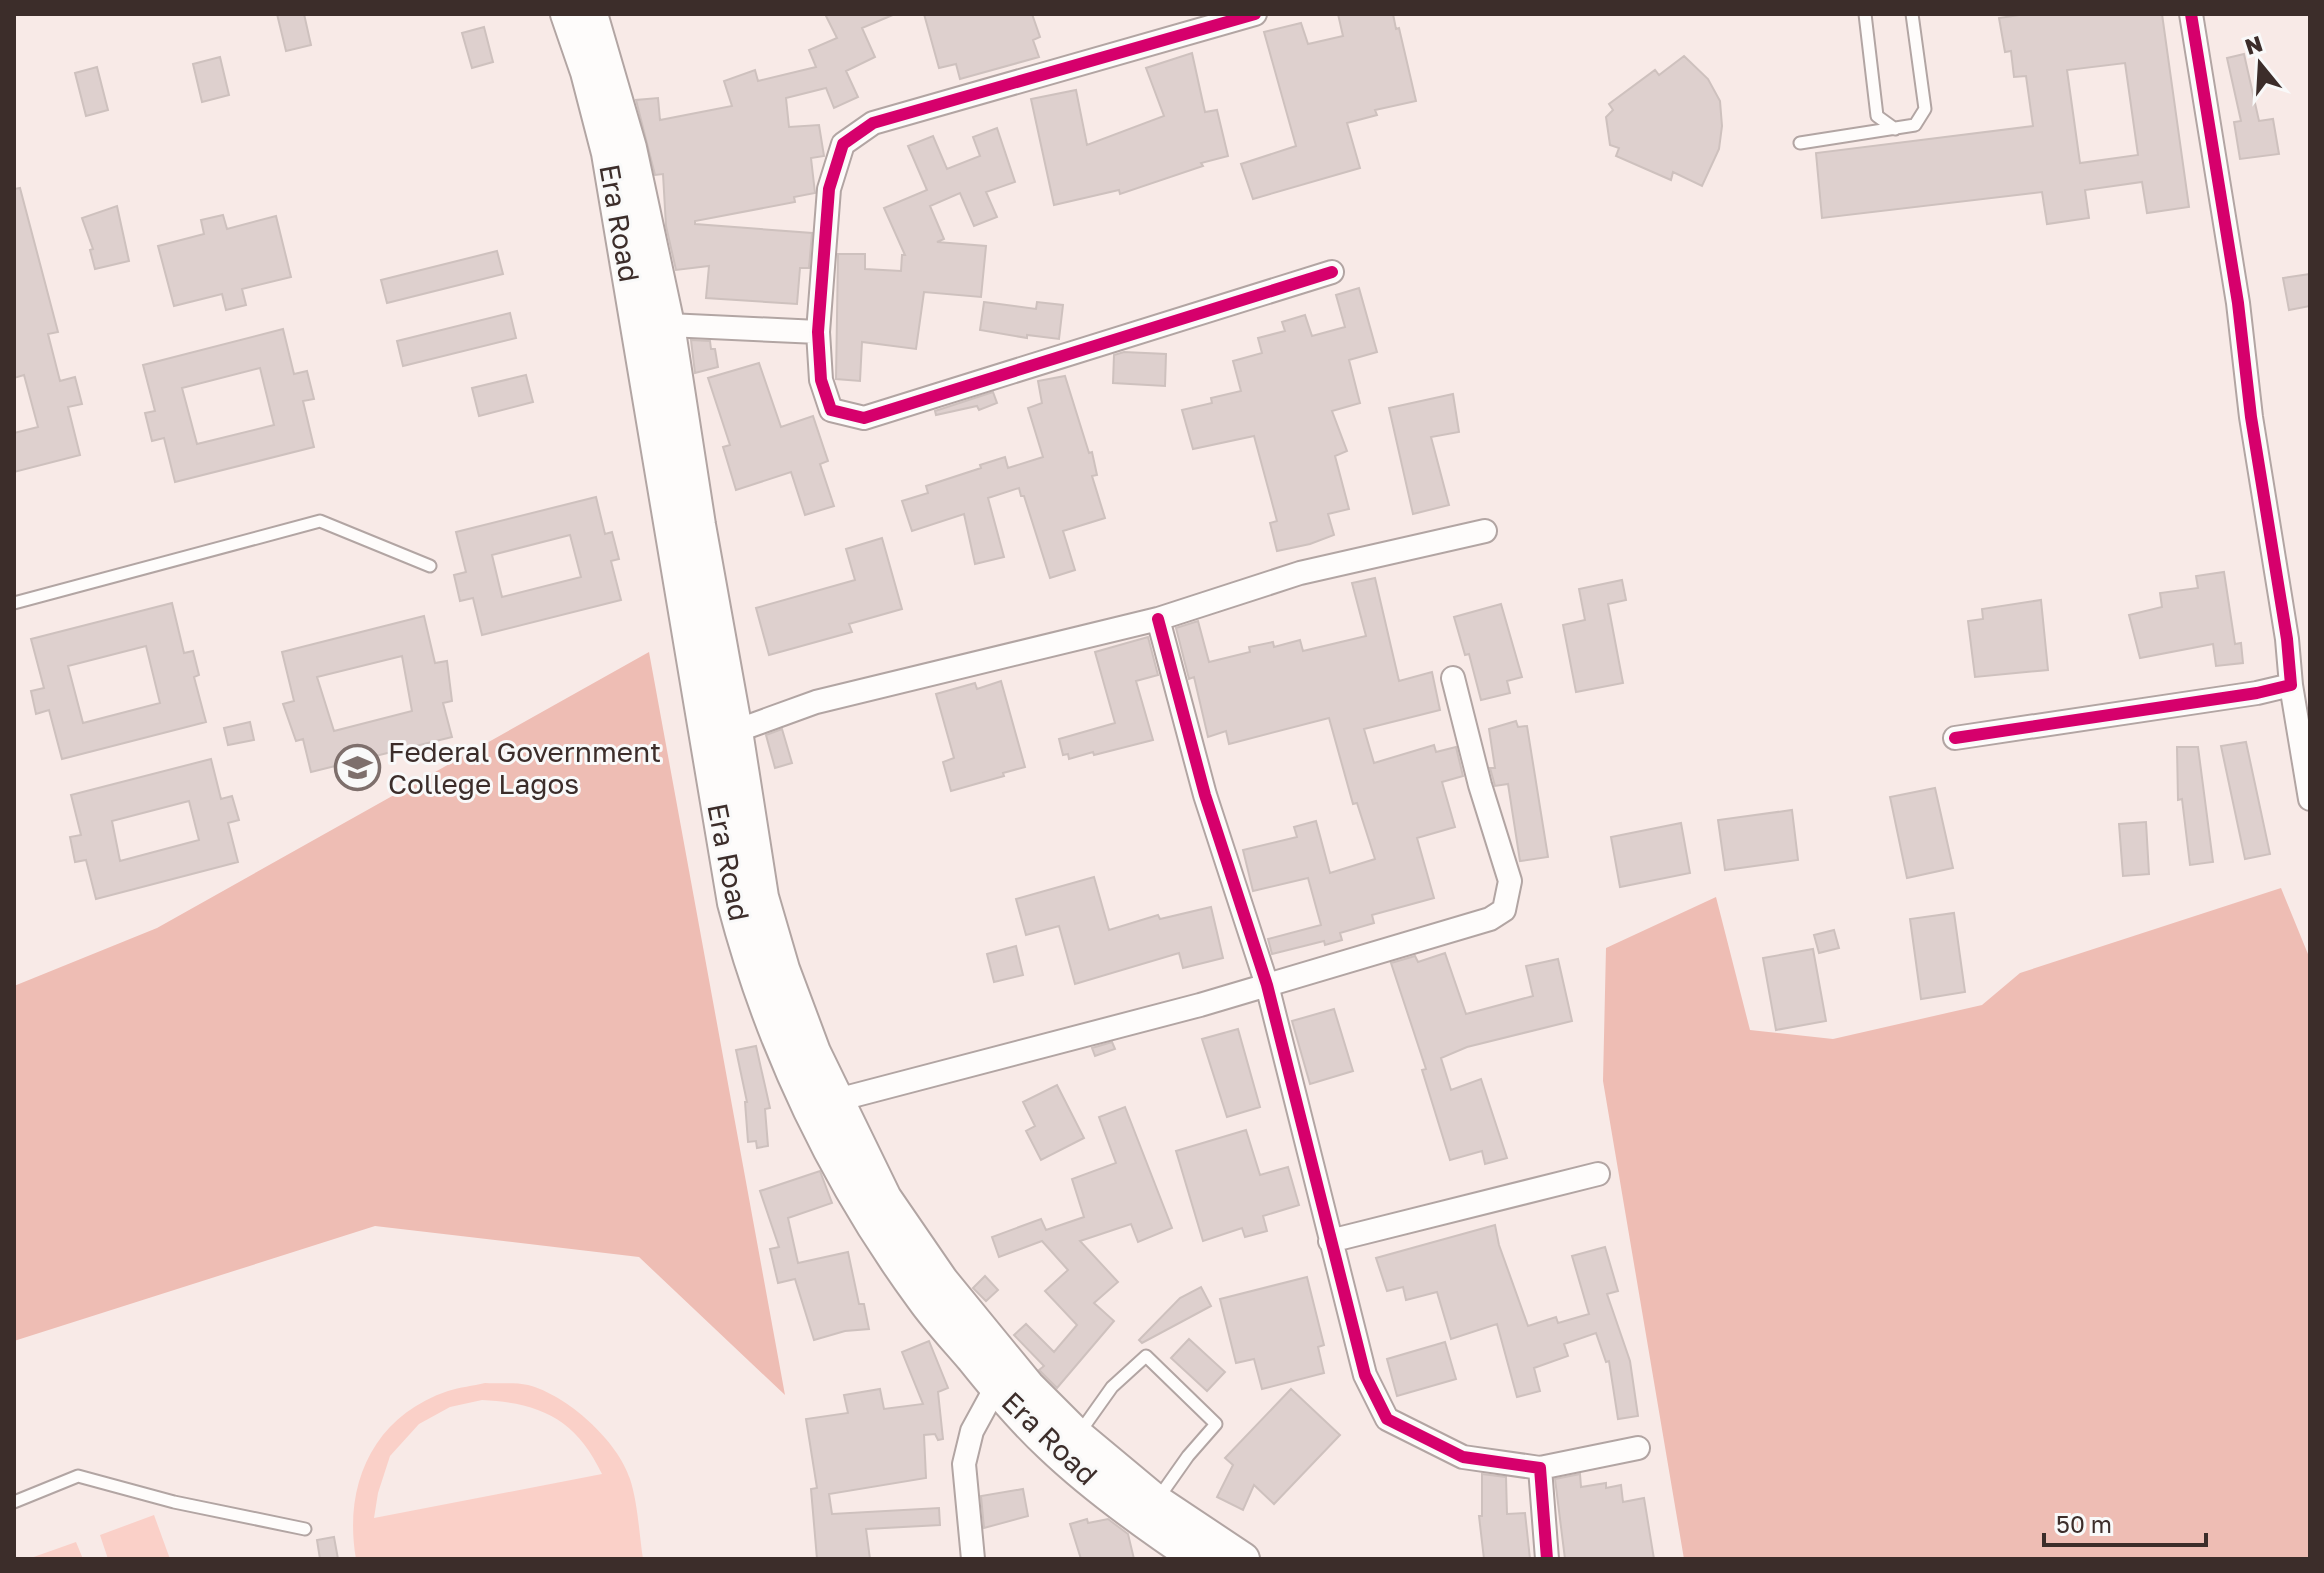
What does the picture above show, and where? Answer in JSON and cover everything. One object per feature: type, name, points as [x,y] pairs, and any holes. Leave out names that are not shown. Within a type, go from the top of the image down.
[{"type":"main road","name":"Era Road","points":[[567,14],[587,72],[608,153],[734,903],[745,943],[787,1059],[814,1119],[862,1208],[902,1246],[924,1300],[1049,1445],[1151,1527],[1198,1559]]},
{"type":"main road","points":[[591,14],[630,148],[668,325],[762,897],[783,969],[809,1038],[885,1198],[902,1246],[942,1281],[1028,1386],[1078,1436],[1156,1501],[1243,1559]]},
{"type":"street","points":[[1255,14],[873,123],[843,144],[829,189],[818,332],[821,380],[831,410],[864,418],[1332,272]]},
{"type":"street","points":[[2191,14],[2238,303],[2251,417],[2310,799]]},
{"type":"street","points":[[668,325],[818,332]]},
{"type":"street","points":[[736,731],[816,702],[1158,619],[1300,573],[1485,531]]},
{"type":"street","points":[[1158,619],[1205,795],[1267,985],[1365,1375],[1387,1419],[1463,1457],[1540,1468],[1638,1448]]},
{"type":"street","points":[[837,1100],[1200,1005],[1490,919],[1504,910],[1510,881],[1480,785],[1453,678]]},
{"type":"street","points":[[1955,738],[2257,693],[2291,685]]},
{"type":"street","points":[[1330,1241],[1598,1174]]},
{"type":"street","points":[[973,1559],[964,1464],[972,1431],[996,1387]]},
{"type":"street","points":[[1540,1468],[1547,1559]]},
{"type":"lane","points":[[1865,14],[1877,116],[1895,129]]},
{"type":"lane","points":[[1800,143],[1915,125],[1925,109],[1912,14]]},
{"type":"lane","points":[[14,603],[320,521],[430,566]]},
{"type":"lane","points":[[1078,1436],[1112,1387],[1146,1356],[1216,1424],[1188,1456],[1156,1501]]},
{"type":"lane","points":[[14,1502],[78,1476],[174,1502],[305,1529]]},
{"type":"shaded area","points":[[649,652],[785,1395],[639,1257],[375,1226],[14,1341],[14,986],[157,928]]},
{"type":"shaded area","points":[[2281,888],[2310,959],[2310,1559],[1684,1559],[1603,1081],[1606,948],[1716,897],[1750,1030],[1833,1039],[1982,1005],[2020,973]]},
{"type":"shaded area","points":[[485,1383],[523,1384],[543,1390],[574,1409],[603,1435],[624,1464],[630,1479],[643,1559],[356,1559],[354,1505],[369,1457],[383,1436],[400,1417],[422,1402],[448,1391]],"holes":[[[482,1400],[539,1410],[568,1427],[592,1455],[602,1474],[374,1518],[390,1456],[419,1424],[450,1407]]]},
{"type":"shaded area","points":[[154,1515],[170,1559],[108,1559],[100,1535]]},
{"type":"shaded area","points":[[76,1542],[83,1559],[28,1559]]},
{"type":"building","points":[[277,14],[304,14],[311,45],[286,51]]},
{"type":"building","points":[[825,14],[895,14],[862,28],[875,57],[846,71],[858,97],[834,108],[826,88],[786,98],[789,127],[819,125],[824,156],[811,158],[815,193],[794,197],[795,202],[695,221],[695,224],[812,233],[809,268],[800,268],[797,304],[706,298],[709,266],[676,270],[666,226],[663,174],[655,175],[636,100],[658,98],[660,120],[732,106],[724,81],[755,70],[758,81],[816,67],[809,50],[837,38]]},
{"type":"building","points":[[924,14],[1032,14],[1040,37],[1033,40],[1039,57],[960,79],[956,64],[939,68]]},
{"type":"building","points":[[1338,14],[1393,14],[1416,101],[1375,110],[1377,115],[1347,123],[1360,168],[1253,199],[1241,164],[1296,146],[1264,32],[1301,23],[1308,44],[1343,36]]},
{"type":"building","points":[[2026,14],[2162,14],[2189,207],[2147,213],[2142,182],[2085,190],[2089,218],[2047,224],[2042,192],[1822,218],[1816,153],[2033,126],[2026,76],[2014,77],[2011,51],[2005,52],[1999,18]],"holes":[[[2125,63],[2138,155],[2080,163],[2067,70]]]},
{"type":"building","points":[[484,27],[493,62],[472,68],[462,33]]},
{"type":"building","points":[[1192,53],[1205,112],[1217,110],[1228,156],[1120,194],[1119,190],[1054,205],[1031,99],[1076,90],[1087,145],[1164,116],[1146,68]]},
{"type":"building","points":[[2244,54],[2259,121],[2273,119],[2279,154],[2240,159],[2234,122],[2241,121],[2227,58]]},
{"type":"building","points":[[1684,56],[1708,79],[1720,101],[1722,126],[1719,149],[1702,186],[1673,172],[1671,180],[1616,156],[1619,148],[1610,145],[1606,117],[1613,110],[1609,104],[1655,70],[1659,75]]},
{"type":"building","points":[[220,57],[229,95],[202,102],[193,64]]},
{"type":"building","points":[[97,67],[108,110],[86,116],[75,73]]},
{"type":"building","points":[[997,128],[1015,182],[986,192],[997,217],[974,226],[960,193],[930,206],[944,239],[937,242],[986,246],[981,297],[924,292],[916,349],[862,342],[860,381],[836,379],[838,254],[865,254],[865,269],[901,271],[902,255],[905,255],[884,208],[927,190],[908,146],[933,136],[947,169],[980,156],[973,137]]},
{"type":"building","points":[[20,188],[58,332],[48,334],[60,381],[75,377],[82,404],[68,407],[80,455],[14,472],[14,433],[38,427],[24,375],[14,378],[14,189]]},
{"type":"building","points":[[117,206],[129,261],[95,269],[90,250],[93,249],[82,218]]},
{"type":"building","points":[[223,215],[227,229],[276,216],[291,277],[242,289],[246,305],[226,310],[222,294],[174,306],[158,246],[204,234],[201,220]]},
{"type":"building","points":[[497,251],[503,274],[387,303],[381,280]]},
{"type":"building","points":[[2310,274],[2310,306],[2289,310],[2283,278]]},
{"type":"building","points":[[1359,288],[1377,352],[1349,360],[1360,403],[1332,411],[1347,451],[1335,456],[1349,509],[1328,514],[1334,535],[1277,551],[1270,523],[1277,521],[1254,436],[1193,449],[1182,410],[1212,403],[1211,398],[1241,391],[1233,361],[1262,353],[1258,338],[1285,331],[1282,322],[1305,315],[1312,336],[1345,327],[1336,295]]},
{"type":"building","points":[[984,302],[1036,309],[1037,302],[1063,305],[1059,339],[1027,335],[1027,338],[980,330]]},
{"type":"building","points":[[510,313],[516,338],[403,366],[397,341]]},
{"type":"building","points":[[283,329],[294,374],[307,371],[314,399],[303,401],[314,447],[175,482],[164,438],[152,441],[145,413],[155,411],[143,365]],"holes":[[[260,368],[274,425],[197,444],[182,388]]]},
{"type":"building","points":[[691,340],[710,341],[711,349],[715,349],[718,367],[695,373]]},
{"type":"building","points":[[1124,352],[1166,354],[1165,386],[1113,383],[1114,355]]},
{"type":"building","points":[[759,363],[781,427],[813,416],[828,461],[820,464],[834,506],[805,515],[791,472],[736,490],[723,447],[730,445],[708,378]]},
{"type":"building","points":[[526,375],[533,402],[479,416],[472,388]]},
{"type":"building","points":[[1065,376],[1089,453],[1092,452],[1097,475],[1092,476],[1105,518],[1063,531],[1075,570],[1050,578],[1019,488],[988,498],[1004,557],[975,564],[964,514],[912,531],[902,501],[928,493],[926,486],[1005,457],[1008,468],[1043,457],[1028,408],[1042,403],[1038,381]]},
{"type":"building","points":[[993,392],[997,403],[979,410],[977,406],[936,415],[935,411]]},
{"type":"building","points":[[1453,394],[1459,432],[1431,437],[1449,505],[1413,514],[1389,408]]},
{"type":"building","points":[[596,497],[605,534],[612,532],[619,559],[611,561],[621,600],[482,635],[473,598],[460,601],[454,575],[466,572],[456,532]],"holes":[[[570,535],[581,577],[502,597],[492,555]]]},
{"type":"building","points":[[882,538],[902,609],[849,624],[852,632],[769,655],[756,608],[855,580],[846,549]]},
{"type":"building","points":[[2224,572],[2235,644],[2241,643],[2243,663],[2216,666],[2213,644],[2140,658],[2129,615],[2162,607],[2160,593],[2198,588],[2196,576]]},
{"type":"building","points":[[1375,578],[1399,681],[1432,672],[1440,710],[1364,729],[1374,763],[1434,745],[1436,752],[1456,747],[1463,776],[1442,782],[1455,827],[1417,838],[1434,898],[1372,915],[1374,923],[1340,933],[1342,940],[1325,945],[1324,941],[1272,954],[1268,939],[1321,925],[1308,878],[1253,891],[1243,850],[1297,837],[1294,827],[1316,821],[1330,873],[1375,859],[1357,803],[1353,804],[1329,718],[1229,744],[1226,731],[1208,737],[1194,677],[1189,679],[1176,628],[1198,621],[1209,662],[1250,652],[1249,647],[1273,642],[1274,647],[1300,640],[1303,651],[1366,636],[1352,583]]},
{"type":"building","points":[[1622,580],[1626,600],[1608,604],[1623,683],[1576,692],[1563,625],[1585,620],[1579,589]]},
{"type":"building","points":[[2041,600],[2048,670],[1975,677],[1968,621],[1983,619],[1982,609]]},
{"type":"building","points":[[172,603],[184,653],[193,651],[199,675],[194,677],[206,722],[62,759],[49,710],[36,714],[31,691],[44,688],[31,639]],"holes":[[[146,646],[160,703],[83,723],[68,666]]]},
{"type":"building","points":[[1501,604],[1522,677],[1507,681],[1510,693],[1481,700],[1469,654],[1465,655],[1454,617]]},
{"type":"building","points":[[424,616],[435,663],[447,661],[452,701],[443,703],[452,737],[311,772],[303,739],[296,741],[283,704],[294,701],[282,652]],"holes":[[[402,656],[412,711],[334,731],[317,677]]]},
{"type":"building","points":[[1148,637],[1158,675],[1136,681],[1153,740],[1094,755],[1093,752],[1069,759],[1068,754],[1063,755],[1059,739],[1115,723],[1095,652]]},
{"type":"building","points":[[1001,681],[1025,767],[951,791],[943,762],[954,758],[936,694],[975,683],[977,689]]},
{"type":"building","points":[[1516,721],[1518,727],[1527,726],[1548,857],[1520,861],[1508,784],[1495,786],[1490,768],[1495,768],[1489,729]]},
{"type":"building","points":[[250,722],[254,740],[228,745],[224,728]]},
{"type":"building","points":[[782,729],[792,763],[775,768],[766,735]]},
{"type":"building","points":[[2246,742],[2270,854],[2245,859],[2221,746]]},
{"type":"building","points":[[2177,747],[2198,747],[2213,862],[2190,865],[2182,799],[2178,800]]},
{"type":"building","points":[[211,759],[221,799],[232,796],[239,820],[228,823],[238,862],[96,899],[86,860],[75,862],[70,837],[81,835],[71,795]],"holes":[[[189,801],[199,840],[120,861],[112,821]]]},
{"type":"building","points":[[1935,788],[1953,868],[1907,878],[1890,797]]},
{"type":"building","points":[[1792,810],[1798,860],[1725,870],[1718,820]]},
{"type":"building","points":[[2146,822],[2149,874],[2123,876],[2119,824]]},
{"type":"building","points":[[1681,823],[1690,873],[1620,887],[1611,837]]},
{"type":"building","points":[[1094,877],[1109,930],[1158,915],[1160,919],[1211,907],[1223,958],[1183,968],[1179,953],[1075,984],[1059,926],[1026,935],[1016,899]]},
{"type":"building","points":[[1954,913],[1965,992],[1921,999],[1910,919]]},
{"type":"building","points":[[1834,930],[1839,948],[1819,953],[1814,935]]},
{"type":"building","points":[[1016,946],[1023,975],[994,982],[987,954]]},
{"type":"building","points":[[1813,949],[1826,1021],[1776,1030],[1763,958]]},
{"type":"building","points":[[1445,953],[1466,1014],[1533,996],[1526,966],[1558,959],[1572,1021],[1467,1047],[1441,1058],[1451,1090],[1481,1079],[1507,1158],[1485,1164],[1482,1151],[1450,1160],[1422,1070],[1426,1069],[1391,963],[1415,956],[1418,962]]},
{"type":"building","points":[[1334,1009],[1353,1071],[1310,1084],[1292,1021]]},
{"type":"building","points":[[1238,1029],[1260,1107],[1227,1117],[1202,1039]]},
{"type":"building","points":[[1112,1042],[1115,1049],[1095,1056],[1092,1048]]},
{"type":"building","points":[[756,1046],[770,1108],[765,1109],[768,1146],[757,1148],[756,1141],[748,1142],[747,1102],[736,1050]]},
{"type":"building","points":[[1057,1085],[1084,1138],[1041,1160],[1026,1131],[1035,1126],[1023,1102]]},
{"type":"building","points":[[1125,1107],[1172,1228],[1138,1242],[1131,1224],[1080,1241],[1118,1282],[1094,1303],[1114,1321],[1057,1388],[1039,1370],[1044,1366],[1014,1335],[1026,1324],[1054,1352],[1077,1325],[1045,1291],[1068,1270],[1042,1241],[999,1257],[992,1237],[1041,1219],[1046,1230],[1084,1217],[1072,1179],[1116,1163],[1099,1117]]},
{"type":"building","points":[[1246,1130],[1260,1175],[1288,1167],[1299,1205],[1263,1216],[1267,1231],[1245,1237],[1242,1228],[1203,1241],[1176,1151]]},
{"type":"building","points":[[820,1171],[832,1203],[788,1218],[798,1263],[848,1252],[859,1304],[864,1304],[869,1329],[845,1331],[814,1340],[795,1279],[778,1283],[770,1249],[779,1247],[760,1191]]},
{"type":"building","points":[[1495,1225],[1499,1245],[1528,1326],[1556,1317],[1558,1323],[1589,1314],[1572,1256],[1605,1247],[1618,1291],[1607,1294],[1630,1361],[1638,1416],[1618,1419],[1609,1361],[1606,1362],[1596,1333],[1564,1344],[1568,1356],[1534,1368],[1540,1391],[1517,1397],[1497,1324],[1451,1339],[1437,1292],[1406,1300],[1403,1287],[1387,1291],[1376,1258]]},
{"type":"building","points":[[985,1276],[998,1290],[986,1301],[973,1288]]},
{"type":"building","points":[[1307,1277],[1324,1345],[1318,1347],[1324,1373],[1262,1389],[1254,1359],[1236,1363],[1220,1299]]},
{"type":"building","points":[[1201,1287],[1211,1306],[1142,1343],[1139,1340],[1180,1298]]},
{"type":"building","points":[[1189,1339],[1225,1372],[1207,1391],[1171,1358]]},
{"type":"building","points":[[929,1341],[948,1388],[938,1392],[943,1439],[938,1440],[935,1434],[924,1435],[926,1478],[829,1494],[832,1514],[939,1508],[940,1525],[866,1529],[870,1559],[817,1559],[811,1489],[817,1488],[806,1419],[848,1413],[844,1395],[880,1389],[884,1409],[923,1404],[902,1352]]},
{"type":"building","points":[[1445,1342],[1456,1379],[1397,1396],[1387,1359]]},
{"type":"building","points":[[1291,1389],[1340,1435],[1274,1504],[1254,1485],[1243,1510],[1217,1497],[1233,1465],[1225,1458]]},
{"type":"building","points":[[1482,1474],[1506,1477],[1507,1514],[1525,1513],[1530,1559],[1484,1559],[1479,1516],[1482,1516]]},
{"type":"building","points":[[1580,1474],[1581,1487],[1606,1483],[1606,1488],[1621,1485],[1623,1502],[1644,1498],[1654,1559],[1565,1559],[1555,1479]]},
{"type":"building","points":[[1023,1489],[1028,1516],[984,1528],[981,1496]]},
{"type":"building","points":[[1087,1519],[1088,1523],[1108,1519],[1128,1534],[1134,1559],[1081,1559],[1070,1524]]},
{"type":"building","points":[[334,1537],[338,1559],[320,1559],[317,1540]]},
{"type":"cycle path","points":[[1255,14],[873,123],[843,144],[829,189],[818,332],[821,380],[831,410],[864,418],[1332,272]]},
{"type":"cycle path","points":[[1955,738],[2257,693],[2291,685],[2287,639],[2251,417],[2238,303],[2191,14]]},
{"type":"cycle path","points":[[1158,619],[1205,795],[1267,985],[1365,1375],[1387,1419],[1463,1457],[1540,1468],[1547,1559]]},
{"type":"place","name":"Federal Government College Lagos","points":[[357,767]]}]
